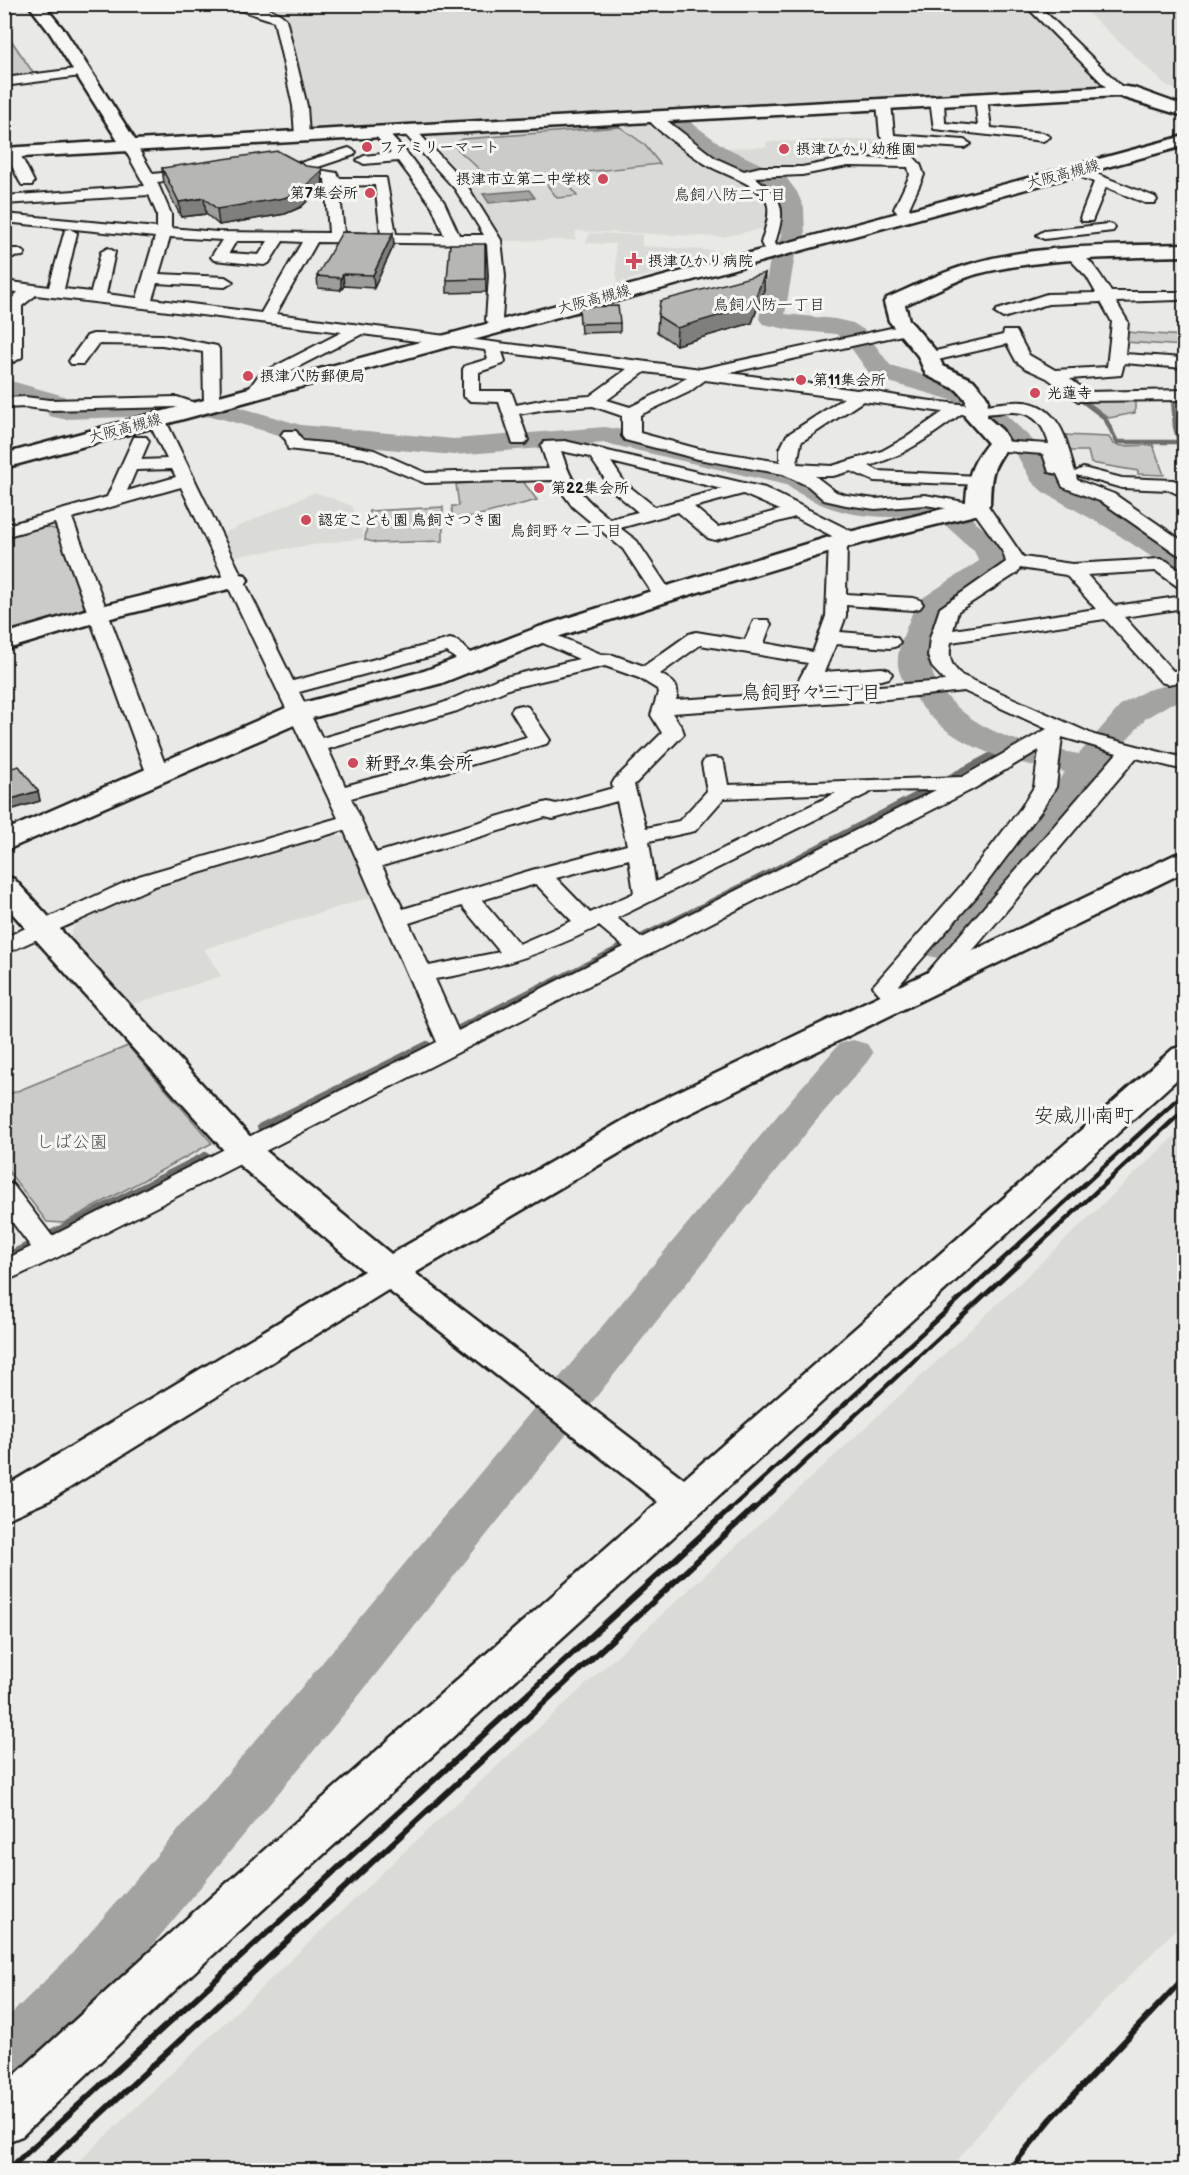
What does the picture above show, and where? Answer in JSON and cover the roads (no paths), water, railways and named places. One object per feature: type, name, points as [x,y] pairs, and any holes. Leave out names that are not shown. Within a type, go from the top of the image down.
[{"type":"street","points":[[35,4],[57,31],[130,146],[164,214],[163,235],[143,303]]},
{"type":"street","points":[[228,4],[274,15],[280,19],[300,106],[302,136]]},
{"type":"street","points":[[1030,4],[1118,91]]},
{"type":"street","points":[[4,82],[84,72]]},
{"type":"street","points":[[8,153],[1118,91],[1128,92],[1185,111]]},
{"type":"street","points":[[981,98],[985,131]]},
{"type":"street","points":[[937,100],[939,126],[1043,137]]},
{"type":"street","points":[[884,103],[889,139],[912,163],[917,175],[901,209],[908,216]]},
{"type":"street","points":[[652,116],[710,161],[742,176],[767,192],[775,206],[773,227],[768,243],[782,250]]},
{"type":"street","points":[[408,130],[461,187],[494,240],[497,276],[494,320],[498,325]]},
{"type":"street","points":[[379,132],[402,156],[439,205],[454,240]]},
{"type":"street","points":[[889,139],[976,145]]},
{"type":"street","name":"大阪高槻線","points":[[4,461],[498,325],[1185,141]]},
{"type":"street","points":[[300,168],[349,152]]},
{"type":"street","points":[[8,153],[27,176]]},
{"type":"street","points":[[364,160],[402,156]]},
{"type":"street","points":[[282,160],[313,174],[332,177],[337,237]]},
{"type":"street","points":[[742,176],[760,171],[802,171],[848,162],[912,163]]},
{"type":"street","points":[[81,215],[82,208],[87,206],[154,191],[216,170]]},
{"type":"street","points":[[1076,170],[1150,200]]},
{"type":"street","points":[[332,182],[419,178]]},
{"type":"street","points":[[381,181],[389,239]]},
{"type":"street","points":[[1087,218],[1102,181]]},
{"type":"street","points":[[4,200],[154,191]]},
{"type":"street","points":[[24,220],[27,199]]},
{"type":"street","points":[[4,218],[163,235],[494,240]]},
{"type":"street","points":[[1044,235],[1108,228]]},
{"type":"street","points":[[1053,375],[1115,372],[1120,322],[1069,232]]},
{"type":"street","points":[[55,292],[70,233]]},
{"type":"street","points":[[98,297],[108,247],[163,235]]},
{"type":"street","points":[[232,236],[219,257],[264,260],[278,237]]},
{"type":"street","points":[[266,318],[312,237]]},
{"type":"street","points":[[631,414],[631,436],[698,454],[788,469],[833,471],[855,466],[888,455],[966,410],[977,399],[965,385],[934,370],[928,357],[899,321],[894,302],[970,270],[1081,253],[1185,250]]},
{"type":"street","points":[[151,278],[225,282]]},
{"type":"street","points":[[1168,280],[1181,300]]},
{"type":"street","points":[[4,286],[447,340],[494,354],[702,374],[862,394],[966,410],[997,407],[1031,409],[1043,416],[1053,428],[1069,483],[1108,498],[1185,549]]},
{"type":"street","points":[[11,347],[14,305],[21,297],[35,289]]},
{"type":"street","points":[[1003,313],[1047,299],[1106,297],[1181,300]]},
{"type":"street","points":[[162,340],[197,310]]},
{"type":"street","points":[[254,393],[264,380],[276,372],[358,330]]},
{"type":"street","points":[[494,354],[471,369],[471,396],[507,404],[594,401],[631,414],[682,388],[702,374],[905,330]]},
{"type":"street","points":[[928,357],[1011,336],[1022,358],[1031,365],[1053,375],[1084,397],[1185,395]]},
{"type":"street","points":[[4,403],[57,405],[177,402],[204,406],[211,349],[162,340],[93,339],[77,361],[98,358]]},
{"type":"street","points":[[120,355],[141,352],[211,361]]},
{"type":"street","points":[[494,354],[519,440]]},
{"type":"street","points":[[1116,358],[1185,363]]},
{"type":"street","points":[[594,401],[641,367]]},
{"type":"street","points":[[788,469],[789,449],[793,439],[862,394]]},
{"type":"street","points":[[966,410],[997,437],[997,446],[984,462],[966,505]]},
{"type":"street","points":[[156,419],[316,746],[451,1045]]},
{"type":"street","points":[[290,435],[295,439],[294,445],[373,455],[414,476],[425,478],[560,474]]},
{"type":"street","points":[[116,500],[121,479],[131,465],[140,441]]},
{"type":"street","points":[[663,595],[630,545],[579,503],[562,481],[550,446],[566,446],[759,492],[797,511],[845,541]]},
{"type":"street","points":[[997,446],[1050,449],[1055,468],[1122,483],[1173,485],[1185,492]]},
{"type":"street","points":[[596,453],[620,487],[652,514]]},
{"type":"street","points":[[131,465],[183,472]]},
{"type":"street","points":[[855,466],[874,476],[966,505],[1012,552],[1015,562]]},
{"type":"street","points":[[788,469],[814,482],[830,496],[846,500],[896,504],[935,501],[966,505]]},
{"type":"street","points":[[4,532],[116,500],[183,472]]},
{"type":"street","points":[[606,525],[743,488]]},
{"type":"street","points":[[4,842],[298,713],[428,678],[473,663],[541,635],[663,595],[966,505]]},
{"type":"street","points":[[682,506],[715,534],[797,511]]},
{"type":"street","points":[[62,516],[158,775]]},
{"type":"street","points":[[800,698],[820,658],[836,616],[845,541]]},
{"type":"street","points":[[1015,562],[1072,570],[1160,565],[1185,582]]},
{"type":"street","points":[[1015,562],[1010,569],[950,608],[940,638],[938,656],[942,667],[954,679],[1054,739]]},
{"type":"street","points":[[1072,570],[1168,678],[1185,675]]},
{"type":"street","points":[[4,642],[98,614],[236,580]]},
{"type":"street","points":[[837,599],[913,604]]},
{"type":"street","points":[[940,638],[1183,603]]},
{"type":"street","points":[[752,648],[760,624]]},
{"type":"street","points":[[541,635],[599,661]]},
{"type":"street","points":[[828,637],[890,642]]},
{"type":"street","points":[[646,674],[696,639],[820,658]]},
{"type":"street","points":[[287,689],[450,645],[473,663]]},
{"type":"street","points":[[316,746],[450,707],[504,683],[606,659],[646,674],[666,686],[668,693],[661,715],[672,728],[673,734],[623,784],[638,843],[646,896]]},
{"type":"street","points":[[809,679],[882,674]]},
{"type":"street","points":[[663,707],[966,685]]},
{"type":"street","points":[[338,795],[539,740],[522,711]]},
{"type":"street","points":[[916,991],[885,986],[968,892],[1030,811],[1045,787],[1054,739]]},
{"type":"street","points":[[4,1272],[639,948],[950,783],[1002,763],[1026,749],[1054,739],[1087,739],[1185,764]]},
{"type":"street","points":[[916,991],[1127,749]]},
{"type":"street","points":[[713,764],[718,792]]},
{"type":"street","points":[[396,919],[540,875],[687,826],[718,792],[869,784],[950,783]]},
{"type":"street","points":[[421,975],[467,968],[515,955],[646,896],[869,784]]},
{"type":"street","points":[[370,862],[548,809],[553,812],[625,792]]},
{"type":"street","points":[[4,947],[147,881],[351,821]]},
{"type":"street","points":[[4,1505],[36,1489],[389,1272],[662,1113],[1185,861]]},
{"type":"street","points":[[540,875],[594,920],[639,948]]},
{"type":"street","points":[[4,885],[243,1150],[389,1272],[687,1503]]},
{"type":"street","points":[[467,897],[515,955]]},
{"type":"street","points":[[4,2119],[202,1935],[1185,1056]]},
{"type":"street","points":[[4,1191],[48,1250]]},
{"type":"waterway","points":[[674,119],[715,151],[777,181],[786,192],[793,208],[793,237],[783,255],[772,319],[844,328],[855,336],[881,371],[972,398]]},
{"type":"waterway","points":[[4,387],[17,393],[55,402],[59,410],[63,411],[195,407],[222,410],[299,433],[454,447],[605,435],[635,440],[680,454],[759,469],[796,479],[821,496],[852,506],[942,507],[987,547],[995,564],[929,608],[914,661],[920,681],[941,710],[958,725],[977,736],[1020,752],[1087,766]]},
{"type":"waterway","points":[[1077,397],[1105,418],[1117,442],[1184,442]]},
{"type":"waterway","points":[[1179,441],[1175,427],[1173,397],[1184,397]]},
{"type":"waterway","points":[[991,416],[1030,453],[1042,476],[1053,486],[1118,522],[1184,565]]},
{"type":"waterway","points":[[1087,766],[1134,711],[1159,697],[1184,691]]},
{"type":"waterway","points":[[941,782],[1003,749]]},
{"type":"waterway","points":[[942,948],[1032,839],[1087,766]]},
{"type":"waterway","points":[[540,988],[786,864],[932,787]]},
{"type":"waterway","points":[[461,1028],[543,986]]},
{"type":"waterway","points":[[261,1127],[427,1045]]},
{"type":"waterway","points":[[4,2063],[90,1976],[326,1697],[801,1113],[853,1053]]},
{"type":"waterway","points":[[4,1258],[205,1156]]},
{"type":"railway","points":[[728,1511],[1184,1093]]},
{"type":"railway","points":[[752,1511],[1184,1110]]},
{"type":"railway","points":[[8,2170],[730,1509]]},
{"type":"railway","points":[[40,2170],[753,1509]]},
{"type":"railway","points":[[1009,2170],[1051,2119],[1184,1978]]},
{"type":"place","name":"ファミリーマート","points":[[367,147]]},
{"type":"place","name":"摂津ひかり幼稚園","points":[[784,149]]},
{"type":"place","name":"摂津市立第二中学校","points":[[603,179]]},
{"type":"place","name":"第7集会所","points":[[370,193]]},
{"type":"place","name":"摂津ひかり病院","points":[[634,261]]},
{"type":"place","name":"摂津八防郵便局","points":[[248,376]]},
{"type":"place","name":"第11集会所","points":[[801,380]]},
{"type":"place","name":"光蓮寺","points":[[1035,393]]},
{"type":"place","name":"第22集会所","points":[[539,488]]},
{"type":"place","name":"認定こども園 鳥飼さつき園","points":[[306,520]]},
{"type":"place","name":"新野々集会所","points":[[353,763]]},
{"type":"district","name":"鳥飼八防二丁目","points":[[730,194]]},
{"type":"district","name":"鳥飼八防一丁目","points":[[769,304]]},
{"type":"district","name":"鳥飼野々二丁目","points":[[566,530]]},
{"type":"district","name":"鳥飼野々三丁目","points":[[811,692]]},
{"type":"district","name":"安威川南町","points":[[1084,1115]]},
{"type":"park label","name":"しば公園","points":[[72,1142]]}]
